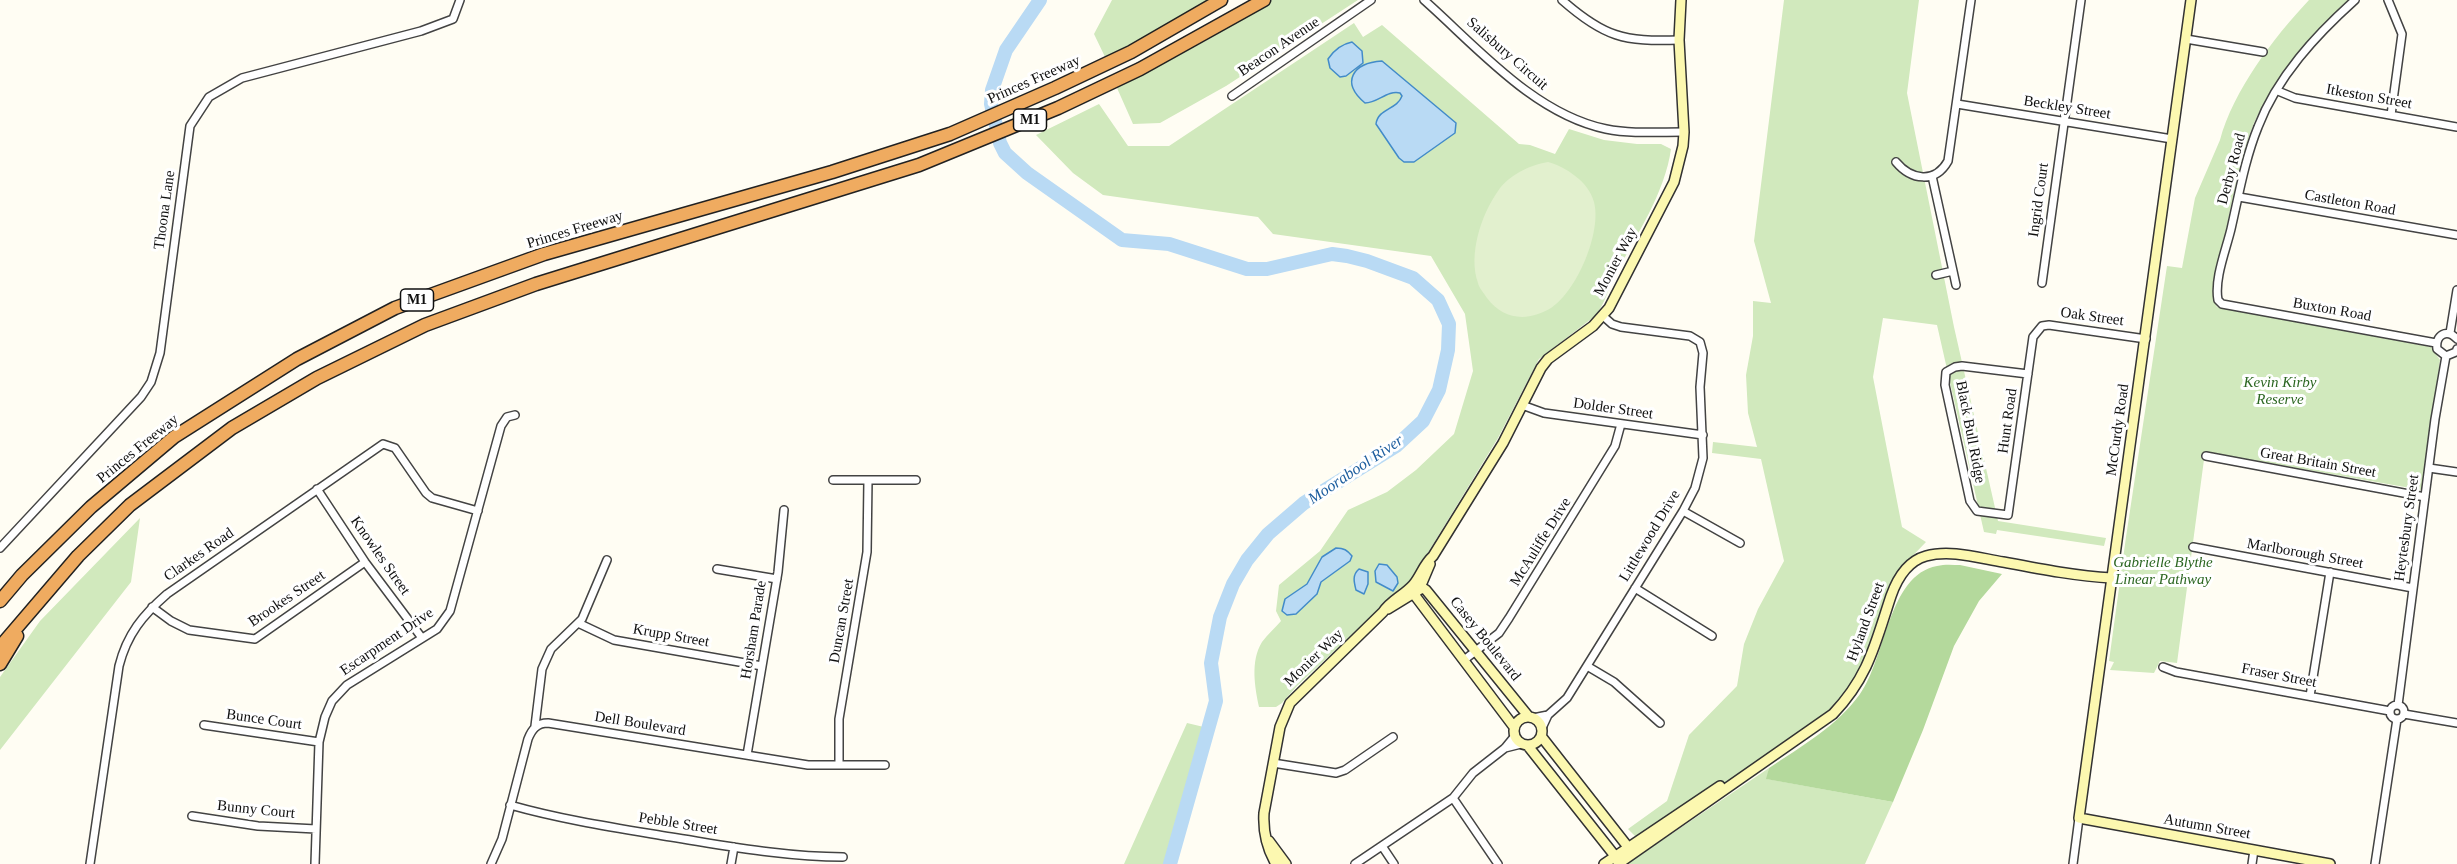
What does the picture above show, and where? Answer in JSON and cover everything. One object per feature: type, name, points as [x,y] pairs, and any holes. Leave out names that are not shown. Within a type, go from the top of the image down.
[{"type":"highway","name":"Princes Freeway","points":[[0,601],[22,575],[91,507],[174,437],[297,359],[395,308],[544,254],[950,134],[1131,52],[1221,0]]},
{"type":"highway","name":"M1","points":[[0,647],[78,556],[130,505],[232,428],[317,378],[425,326],[536,284],[919,165],[1047,112],[1140,69],[1264,0]]},
{"type":"highway","points":[[0,664],[33,610]]},
{"type":"street","name":"Thoona Lane","points":[[0,548],[141,397],[151,382],[160,353],[190,126],[209,97],[242,78],[421,31],[453,19],[460,0]]},
{"type":"street","name":"Beacon Avenue","points":[[1232,96],[1371,0]]},
{"type":"street","name":"Salisbury Circuit","points":[[1424,0],[1517,84],[1561,114],[1583,123],[1618,131],[1684,132]]},
{"type":"street","points":[[1562,0],[1594,26],[1617,36],[1640,41],[1679,40]]},
{"type":"street","name":"Monier Way","points":[[1276,864],[1267,840],[1264,813],[1280,727],[1290,703],[1383,612],[1415,588],[1424,566],[1503,443],[1548,359],[1603,316],[1674,182],[1682,153],[1684,132],[1679,40],[1681,0]]},
{"type":"street","points":[[1896,162],[1911,175],[1921,177],[1932,176],[1948,161],[1971,0]]},
{"type":"street","name":"Ingrid Court","points":[[2042,283],[2080,0]]},
{"type":"street","name":"McCurdy Road","points":[[2073,864],[2191,0]]},
{"type":"street","name":"Derby Road","points":[[2222,304],[2217,296],[2220,274],[2247,157],[2259,124],[2295,63],[2324,29],[2355,0]]},
{"type":"street","points":[[2388,0],[2402,34],[2391,115]]},
{"type":"street","points":[[2186,39],[2263,52]]},
{"type":"street","name":"Itkeston Street","points":[[2277,91],[2295,98],[2457,127]]},
{"type":"street","name":"Beckley Street","points":[[1957,104],[2172,139]]},
{"type":"street","points":[[1932,176],[1956,285]]},
{"type":"street","name":"Castleton Road","points":[[2239,197],[2457,235]]},
{"type":"street","points":[[1936,275],[1953,271]]},
{"type":"street","points":[[2450,333],[2457,290]]},
{"type":"street","name":"Buxton Road","points":[[2222,304],[2436,343]]},
{"type":"street","name":"Littlewood Drive","points":[[1531,718],[1548,714],[1567,698],[1683,511],[1703,458],[1700,387],[1703,353],[1700,342],[1690,336],[1621,327],[1612,324],[1603,316]]},
{"type":"street","name":"Oak Street","points":[[2036,331],[2042,326],[2049,325],[2146,339]]},
{"type":"street","name":"Hunt Road","points":[[2008,515],[2032,345],[2036,331]]},
{"type":"street","points":[[2450,333],[2457,339]]},
{"type":"street","points":[[2450,333],[2439,337],[2436,343],[2437,349],[2446,356],[2457,349]]},
{"type":"street","name":"Heytesbury Street","points":[[2398,705],[2446,356]]},
{"type":"street","name":"Black Bull Ridge","points":[[2008,515],[1977,511],[1970,501],[1944,378],[1950,369],[1962,366],[2028,374]]},
{"type":"street","name":"Dolder Street","points":[[1522,405],[1544,413],[1703,435]]},
{"type":"street","name":"Escarpment Drive","points":[[315,864],[319,742],[325,717],[332,701],[347,685],[437,629],[450,611],[501,426],[507,417],[515,415]]},
{"type":"street","name":"McAuliffe Drive","points":[[1464,660],[1499,633],[1509,618],[1615,446],[1621,424]]},
{"type":"street","name":"Clarkes Road","points":[[90,864],[119,666],[132,630],[152,607],[167,594],[379,445],[387,443],[395,448],[426,494],[438,500],[478,511]]},
{"type":"street","name":"Great Britain Street","points":[[2206,456],[2425,496]]},
{"type":"street","points":[[2429,468],[2457,472]]},
{"type":"street","points":[[833,480],[916,480]]},
{"type":"street","name":"Duncan Street","points":[[839,765],[839,719],[867,552],[868,480]]},
{"type":"street","name":"Knowles Street","points":[[317,489],[365,562],[422,638]]},
{"type":"street","name":"Horsham Parade","points":[[747,755],[777,579],[784,510]]},
{"type":"street","points":[[1683,511],[1740,543]]},
{"type":"street","name":"Marlborough Street","points":[[2193,547],[2413,588]]},
{"type":"street","name":"Hyland Street","points":[[1604,864],[1622,856],[1703,804],[1833,714],[1855,688],[1874,652],[1899,579],[1906,568],[1924,556],[1963,555],[2071,574],[2112,578]]},
{"type":"street","points":[[491,864],[502,838],[528,739],[536,726],[542,669],[552,649],[582,620],[607,560]]},
{"type":"street","name":"Brookes Street","points":[[152,607],[189,630],[255,639],[365,562]]},
{"type":"street","points":[[717,569],[777,579]]},
{"type":"street","points":[[2310,696],[2330,572]]},
{"type":"street","name":"Casey Boulevard","points":[[1415,588],[1475,651],[1541,732]]},
{"type":"street","name":"Casey Boulevard","points":[[1415,588],[1519,738],[1622,856]]},
{"type":"street","points":[[1635,588],[1712,636]]},
{"type":"street","name":"Krupp Street","points":[[578,623],[614,640],[762,666]]},
{"type":"street","points":[[1587,666],[1614,682],[1660,723]]},
{"type":"street","name":"Fraser Street","points":[[2163,667],[2176,672],[2390,711]]},
{"type":"street","points":[[537,702],[545,723]]},
{"type":"street","points":[[2398,705],[2402,707],[2404,714],[2401,719],[2392,718],[2390,711],[2398,705]]},
{"type":"street","name":"Littlewood Drive","points":[[1541,732],[1548,714]]},
{"type":"street","points":[[2404,714],[2457,723]]},
{"type":"street","points":[[1355,864],[1453,798],[1473,773],[1519,738],[1520,719],[1531,718]]},
{"type":"street","points":[[2375,864],[2397,719]]},
{"type":"street","name":"Dell Boulevard","points":[[536,726],[545,723],[808,765],[885,765]]},
{"type":"street","name":"Bunce Court","points":[[204,725],[319,742]]},
{"type":"street","points":[[1519,738],[1535,744],[1541,732]]},
{"type":"street","points":[[1541,732],[1622,856]]},
{"type":"street","points":[[1273,763],[1336,773],[1345,770],[1393,737]]},
{"type":"street","name":"Hyland Street","points":[[1622,856],[1710,791],[1746,773]]},
{"type":"street","points":[[1453,798],[1498,864]]},
{"type":"street","name":"Pebble Street","points":[[510,805],[557,818],[734,847],[812,857],[843,856]]},
{"type":"street","name":"Bunny Court","points":[[192,816],[258,826],[316,829]]},
{"type":"street","name":"Autumn Street","points":[[2079,818],[2330,864]]},
{"type":"street","points":[[1267,840],[1286,864]]},
{"type":"street","points":[[1382,846],[1394,864]]},
{"type":"street","points":[[731,864],[734,847]]},
{"type":"street","points":[[2252,864],[2254,850]]},
{"type":"green space","points":[[1112,0],[1208,0],[1142,41],[1106,59],[1094,34]]},
{"type":"green space","points":[[1272,0],[1358,0],[1226,86],[1160,123],[1133,124],[1117,88],[1209,39]]},
{"type":"green space","points":[[1784,0],[1919,0],[1907,93],[1954,327],[1998,521],[2106,538],[2104,546],[1997,530],[1996,534],[1984,532],[1937,325],[1883,318],[1873,377],[1902,527],[1926,542],[1898,571],[1889,585],[1864,667],[1841,699],[1828,712],[1759,761],[1639,840],[1628,829],[1667,801],[1689,735],[1737,686],[1744,644],[1758,609],[1784,561],[1761,459],[1712,453],[1713,442],[1757,447],[1748,413],[1746,375],[1753,336],[1753,301],[1771,303],[1754,241]]},
{"type":"green space","points":[[2309,0],[2350,0],[2285,73],[2263,105],[2254,123],[2240,165],[2216,271],[2215,299],[2217,307],[2431,347],[2440,360],[2422,490],[2205,452],[2177,663],[2160,661],[2154,673],[2110,670],[2114,662],[2109,661],[2167,266],[2182,268],[2195,198],[2234,103],[2269,48]]},
{"type":"green space","points":[[1354,23],[1363,37],[1382,25],[1519,144],[1530,145],[1555,154],[1569,129],[1604,140],[1661,144],[1671,149],[1663,182],[1656,198],[1595,316],[1539,359],[1498,438],[1407,587],[1395,594],[1297,686],[1282,703],[1276,707],[1259,707],[1255,683],[1256,658],[1262,642],[1281,621],[1276,611],[1279,585],[1320,551],[1348,510],[1387,492],[1416,470],[1454,434],[1473,371],[1465,314],[1431,256],[1273,234],[1258,217],[1103,195],[1073,173],[1036,135],[1099,104],[1128,146],[1169,146]]},
{"type":"green space","points":[[1548,162],[1576,176],[1591,195],[1596,214],[1591,244],[1578,275],[1561,300],[1542,312],[1516,317],[1508,315],[1493,305],[1479,287],[1475,272],[1475,248],[1486,212],[1502,186],[1520,172]]},
{"type":"green space","points":[[140,518],[131,582],[0,750],[0,677],[40,621]]},
{"type":"green space","points":[[1960,565],[2002,574],[1979,601],[1954,646],[1893,802],[1766,779],[1769,768],[1830,726],[1860,694],[1869,679],[1898,601],[1908,585],[1921,573],[1937,566]]},
{"type":"green space","points":[[1187,723],[1208,728],[1170,864],[1124,864]]},
{"type":"green space","points":[[1769,768],[1767,779],[1893,802],[1865,864],[1627,864]]},
{"type":"water","points":[[1352,42],[1362,51],[1363,63],[1346,76],[1340,77],[1330,68],[1328,59],[1338,48]]},
{"type":"water","points":[[1382,61],[1456,123],[1455,133],[1414,162],[1404,162],[1399,158],[1376,124],[1380,115],[1400,101],[1402,96],[1400,93],[1391,93],[1365,103],[1353,88],[1353,75],[1357,70],[1364,65]]},
{"type":"water","points":[[1336,548],[1349,552],[1352,556],[1350,561],[1321,582],[1317,594],[1296,614],[1287,615],[1282,611],[1285,599],[1307,584],[1322,557]]},
{"type":"water","points":[[1379,564],[1387,565],[1397,577],[1398,583],[1393,591],[1376,582],[1375,571]]},
{"type":"water","points":[[1359,569],[1368,572],[1368,584],[1364,594],[1356,590],[1354,576]]},
{"type":"waterway","name":"Moorabool River","points":[[1040,0],[1006,50],[992,90],[991,104],[1000,143],[1005,153],[1027,173],[1122,240],[1169,244],[1247,269],[1267,269],[1332,254],[1367,261],[1413,278],[1438,300],[1449,324],[1448,350],[1439,390],[1423,421],[1396,446],[1304,503],[1268,534],[1247,560],[1233,584],[1220,617],[1211,663],[1216,701],[1170,864]]},
{"type":"park label","name":"Kevin Kirby Reserve","points":[[2280,392]]},
{"type":"park label","name":"Gabrielle Blythe Linear Pathway","points":[[2163,572]]}]
